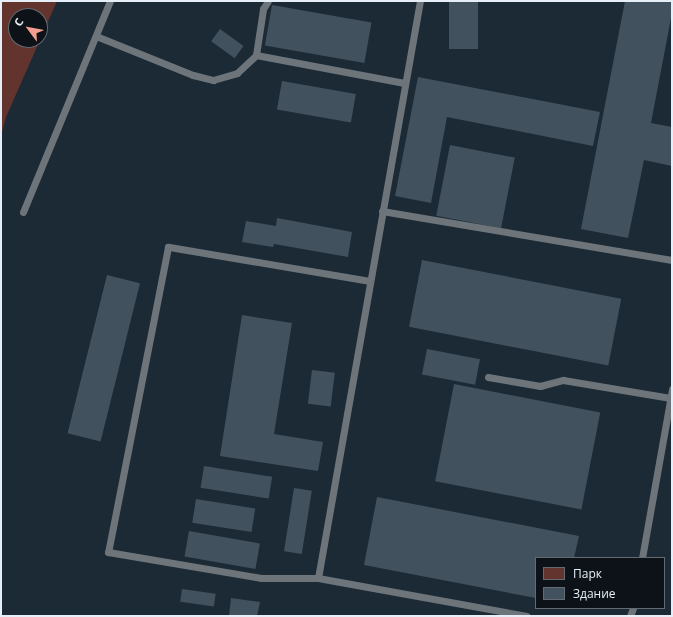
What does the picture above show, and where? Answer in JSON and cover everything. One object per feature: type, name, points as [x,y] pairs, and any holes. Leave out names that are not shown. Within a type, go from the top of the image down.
[{"type":"lane","points":[[23,212],[110,1]]},
{"type":"lane","points":[[96,36],[193,75],[213,80],[237,73],[256,55],[263,9],[268,1]]},
{"type":"lane","points":[[318,578],[404,83],[420,1]]},
{"type":"lane","points":[[256,55],[404,83]]},
{"type":"lane","points":[[382,211],[672,260]]},
{"type":"lane","points":[[370,281],[168,247],[108,552],[261,578],[318,578],[527,616]]},
{"type":"lane","points":[[488,377],[540,386],[563,380],[670,398]]},
{"type":"lane","points":[[642,557],[672,389]]},
{"type":"green space","points":[[1,1],[57,1],[48,22],[48,8],[8,8],[8,48],[36,48],[6,117],[1,136]]},
{"type":"building","points":[[449,1],[478,1],[478,49],[449,49]]},
{"type":"building","points":[[625,1],[672,1],[672,13],[651,123],[672,127],[672,166],[644,160],[628,238],[581,229]]},
{"type":"building","points":[[272,5],[371,23],[364,63],[265,45]]},
{"type":"building","points":[[220,29],[243,46],[235,58],[211,41]]},
{"type":"building","points":[[418,77],[600,112],[593,146],[447,117],[431,203],[395,196]]},
{"type":"building","points":[[282,81],[356,94],[351,123],[277,110]]},
{"type":"building","points":[[450,145],[515,158],[501,228],[436,216]]},
{"type":"building","points":[[277,218],[352,232],[348,257],[274,244],[273,247],[242,242],[246,221],[276,226]]},
{"type":"building","points":[[422,260],[621,299],[608,365],[409,327]]},
{"type":"building","points":[[107,275],[140,283],[101,441],[68,433]]},
{"type":"building","points":[[242,315],[292,323],[274,434],[323,442],[318,471],[220,456]]},
{"type":"building","points":[[427,349],[480,359],[475,385],[422,375]]},
{"type":"building","points":[[312,370],[335,373],[331,407],[308,404]]},
{"type":"building","points":[[454,384],[600,412],[581,510],[435,481]]},
{"type":"building","points":[[204,466],[272,477],[269,499],[201,488]]},
{"type":"building","points":[[294,488],[312,491],[302,554],[284,551]]},
{"type":"building","points":[[377,497],[579,536],[574,557],[535,557],[535,598],[364,565]]},
{"type":"building","points":[[196,499],[255,508],[252,532],[192,523]]},
{"type":"building","points":[[189,531],[260,544],[255,569],[184,557]]},
{"type":"building","points":[[182,589],[216,594],[214,607],[180,602]]},
{"type":"building","points":[[231,598],[260,602],[257,616],[229,616]]}]
